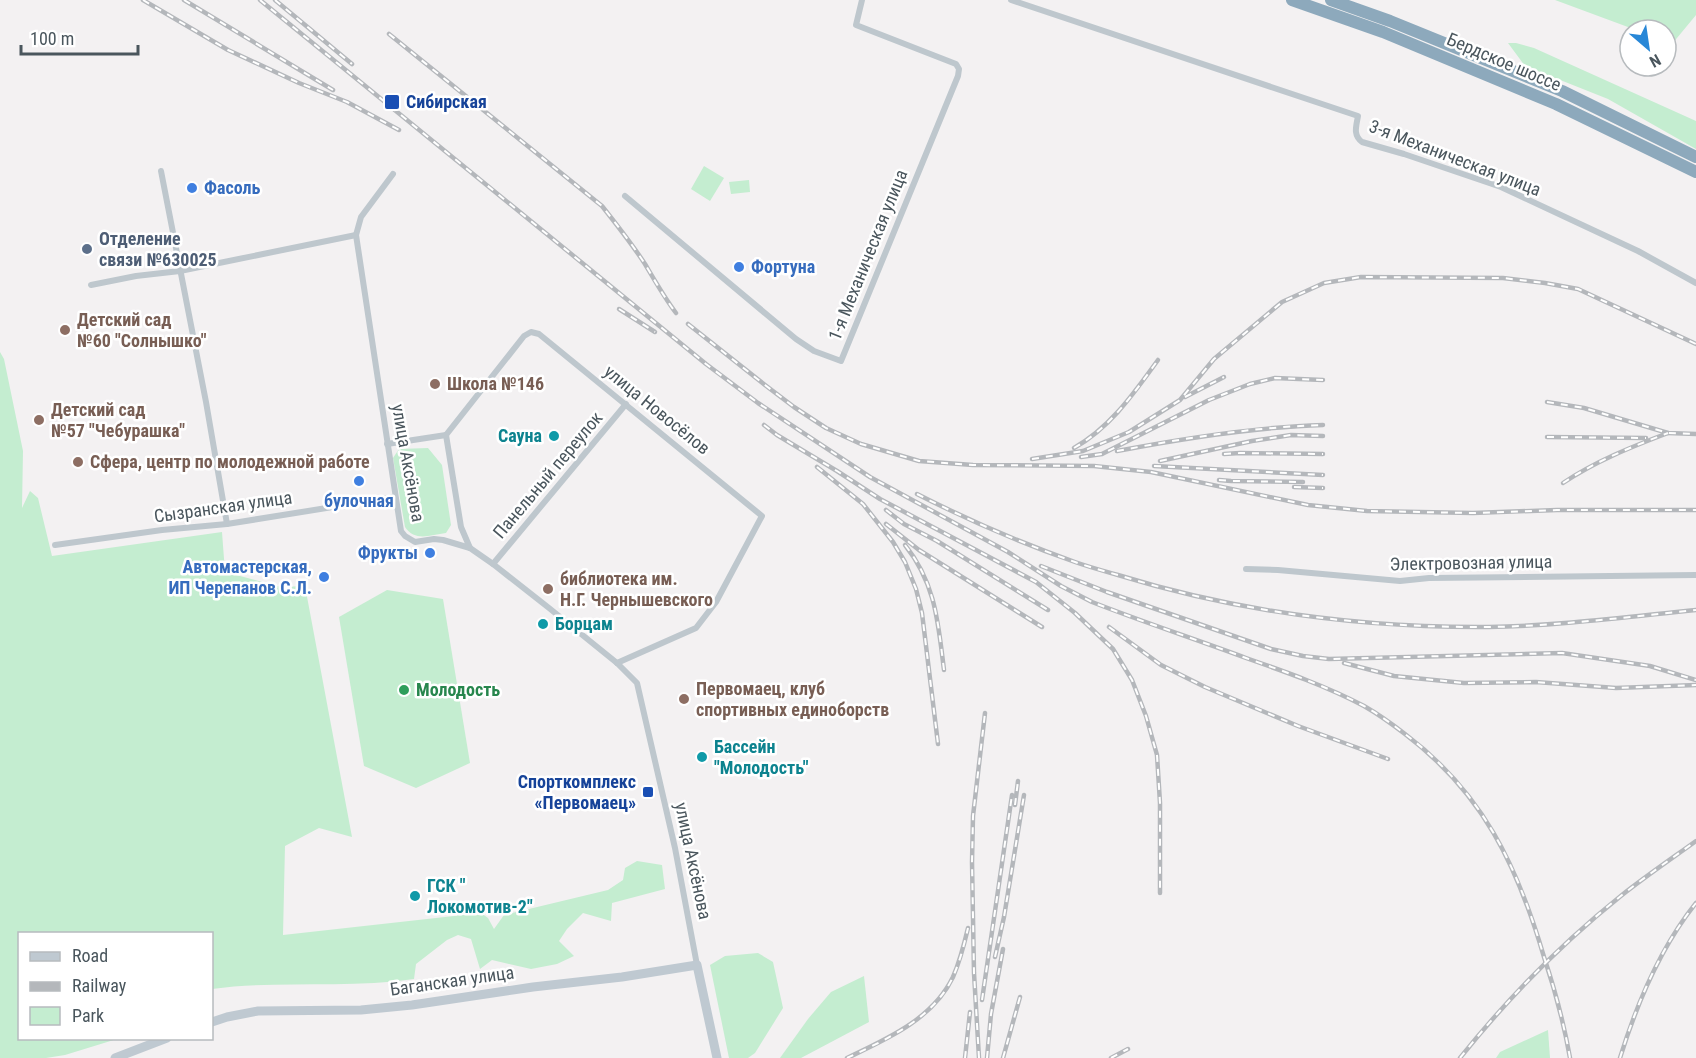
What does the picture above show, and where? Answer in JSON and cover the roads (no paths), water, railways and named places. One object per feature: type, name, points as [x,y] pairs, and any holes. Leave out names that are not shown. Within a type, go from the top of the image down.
[{"type":"highway","name":"Бердское шоссе","points":[[1292,0],[1383,32],[1535,95],[1696,172]]},
{"type":"highway","name":"Бердское шоссе","points":[[1331,0],[1390,21],[1562,90],[1696,157]]},
{"type":"street","name":"1-я Механическая улица","points":[[625,196],[796,339],[814,351],[841,361],[959,69],[956,63],[856,25],[862,0]]},
{"type":"street","name":"3-я Механическая улица","points":[[1011,0],[1358,116],[1355,133],[1362,142],[1404,154],[1501,188],[1638,251],[1696,283]]},
{"type":"street","points":[[161,171],[227,524]]},
{"type":"street","points":[[91,285],[136,276],[180,272],[356,235],[361,217],[393,174]]},
{"type":"street","name":"улица Аксёнова","points":[[356,235],[401,531],[415,542],[434,539],[470,548],[617,663],[637,683],[675,848],[717,1058]]},
{"type":"street","name":"улица Новосёлов","points":[[446,435],[524,336],[531,332],[539,334],[762,516],[716,602],[696,628],[617,663]]},
{"type":"street","name":"Панельный переулок","points":[[493,564],[626,404]]},
{"type":"street","points":[[387,444],[446,435],[461,527],[470,548]]},
{"type":"street","name":"Сызранская улица","points":[[55,545],[162,530],[227,524],[395,496]]},
{"type":"street","name":"Электровозная улица","points":[[1246,569],[1400,581],[1696,575]]},
{"type":"street","name":"Баганская улица","points":[[213,1022],[258,1011],[361,1010],[412,1005],[697,965]]},
{"type":"street","points":[[115,1058],[162,1040]]},
{"type":"railway","points":[[143,0],[228,50],[299,83],[347,102],[399,130]]},
{"type":"railway","points":[[184,0],[333,90]]},
{"type":"railway","points":[[260,0],[706,364],[758,403],[870,477],[1008,552],[1061,586],[1092,602],[1321,686],[1364,706],[1405,734],[1456,781],[1494,833],[1509,862],[1522,892],[1548,969],[1570,1058]]},
{"type":"railway","points":[[275,0],[352,64]]},
{"type":"railway","points":[[389,34],[602,206],[640,257],[676,313]]},
{"type":"railway","points":[[1032,459],[1083,451],[1129,432],[1180,400],[1214,359],[1282,302],[1324,283],[1361,277],[1503,278],[1545,283],[1578,289],[1696,344]]},
{"type":"railway","points":[[619,309],[655,332]]},
{"type":"railway","points":[[688,324],[794,407],[826,428],[861,444],[919,461],[973,465],[1094,466],[1151,472],[1308,505],[1367,511],[1473,513],[1557,510],[1696,510]]},
{"type":"railway","points":[[1074,448],[1111,420],[1158,360]]},
{"type":"railway","points":[[1185,397],[1224,377]]},
{"type":"railway","points":[[1081,457],[1102,454],[1209,400],[1250,384],[1275,378],[1323,380]]},
{"type":"railway","points":[[1547,402],[1584,408],[1668,433],[1696,434]]},
{"type":"railway","points":[[764,425],[880,499],[1036,582],[1075,613],[1113,649],[1132,680],[1146,716],[1157,755],[1160,803],[1160,893]]},
{"type":"railway","points":[[1117,451],[1220,434],[1323,425]]},
{"type":"railway","points":[[1563,483],[1601,461],[1668,433]]},
{"type":"railway","points":[[1160,461],[1291,435],[1323,436]]},
{"type":"railway","points":[[1547,437],[1646,438]]},
{"type":"railway","points":[[1224,454],[1323,454]]},
{"type":"railway","points":[[1154,466],[1323,475]]},
{"type":"railway","points":[[817,467],[863,504],[893,542],[905,562],[916,589],[922,613],[938,744]]},
{"type":"railway","points":[[1219,480],[1303,482]]},
{"type":"railway","points":[[1294,487],[1323,488]]},
{"type":"railway","points":[[917,494],[995,531],[1086,566],[1209,599],[1301,615],[1348,621],[1442,627],[1489,627],[1567,623],[1696,610]]},
{"type":"railway","points":[[886,510],[904,524],[937,541],[1048,610]]},
{"type":"railway","points":[[886,524],[919,550],[1042,627]]},
{"type":"railway","points":[[905,545],[923,574],[934,604],[944,670]]},
{"type":"railway","points":[[1041,566],[1107,592],[1271,649],[1303,656],[1329,659],[1562,653],[1650,666],[1696,680]]},
{"type":"railway","points":[[1109,627],[1161,665],[1205,687],[1298,726],[1388,759]]},
{"type":"railway","points":[[1344,663],[1394,676],[1464,683],[1536,682],[1616,688],[1696,685]]},
{"type":"railway","points":[[979,1058],[974,973],[972,862],[973,816],[985,713]]},
{"type":"railway","points":[[1015,805],[1018,781]]},
{"type":"railway","points":[[982,1000],[1012,795]]},
{"type":"railway","points":[[995,957],[1004,917],[1024,795]]},
{"type":"railway","points":[[1460,1058],[1497,1014],[1578,932],[1631,888],[1696,841]]},
{"type":"railway","points":[[1620,1058],[1651,977],[1671,938],[1696,903]]},
{"type":"railway","points":[[847,1058],[893,1035],[934,1005],[953,977],[968,928]]},
{"type":"railway","points":[[987,1058],[991,1014],[1003,949]]},
{"type":"railway","points":[[1003,1058],[1020,997]]},
{"type":"railway","points":[[965,1058],[970,1012]]},
{"type":"railway","points":[[1111,1058],[1128,1049]]},
{"type":"place","name":"Сибирская","points":[[392,102]]},
{"type":"place","name":"Фасоль","points":[[192,188]]},
{"type":"place","name":"Отделение связи №630025","points":[[87,249]]},
{"type":"place","name":"Фортуна","points":[[739,267]]},
{"type":"place","name":"Детский сад №60 \"Солнышко\"","points":[[65,330]]},
{"type":"place","name":"Школа №146","points":[[435,384]]},
{"type":"place","name":"Детский сад №57 \"Чебурашка\"","points":[[39,420]]},
{"type":"place","name":"Сауна","points":[[554,436]]},
{"type":"place","name":"Сфера, центр по молодежной работе","points":[[78,462]]},
{"type":"place","name":"булочная","points":[[359,481]]},
{"type":"place","name":"Фрукты","points":[[430,553]]},
{"type":"place","name":"Автомастерская, ИП Черепанов С.Л.","points":[[324,577]]},
{"type":"place","name":"библиотека им. Н.Г. Чернышевского","points":[[548,589]]},
{"type":"place","name":"Борцам","points":[[543,624]]},
{"type":"place","name":"Молодость","points":[[404,690]]},
{"type":"place","name":"Первомаец, клуб спортивных единоборств","points":[[684,699]]},
{"type":"place","name":"Бассейн \"Молодость\"","points":[[702,757]]},
{"type":"place","name":"Спорткомплекс «Первомаец»","points":[[648,792]]},
{"type":"place","name":"ГСК \" Локомотив-2\"","points":[[415,896]]}]
